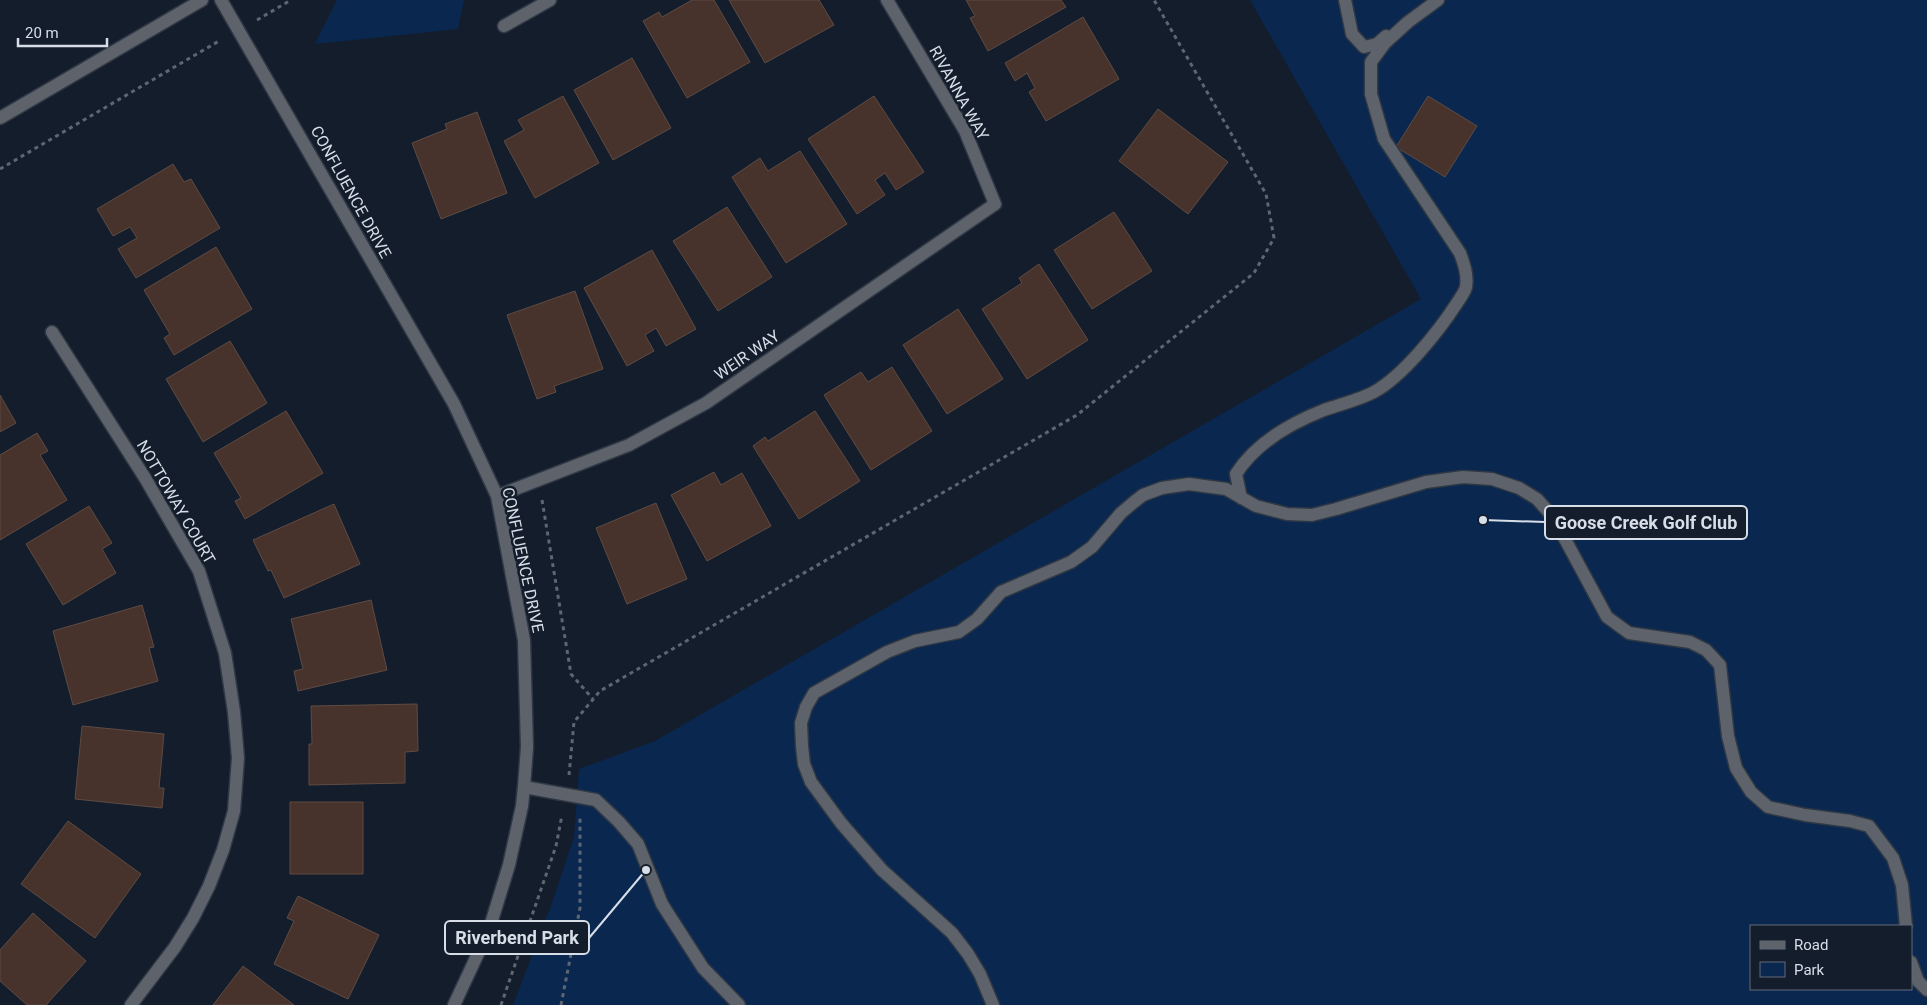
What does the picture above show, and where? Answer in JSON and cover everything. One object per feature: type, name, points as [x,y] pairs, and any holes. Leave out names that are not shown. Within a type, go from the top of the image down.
[{"type":"street","points":[[0,118],[202,0]]},
{"type":"street","name":"CONFLUENCE DRIVE","points":[[221,0],[454,404],[497,496],[524,640],[527,747],[524,787],[522,806],[509,865],[489,930],[454,1005]]},
{"type":"street","points":[[504,26],[550,0]]},
{"type":"street","name":"RIVANNA WAY","points":[[887,0],[965,131],[995,204]]},
{"type":"street","points":[[1345,0],[1352,34],[1364,47],[1378,44],[1411,12],[1427,0]]},
{"type":"street","points":[[1241,498],[1236,474],[1243,462],[1259,448],[1298,421],[1375,392],[1400,372],[1422,349],[1448,317],[1466,288],[1466,271],[1460,253],[1384,139],[1370,94],[1371,62],[1390,38],[1438,0]]},
{"type":"street","name":"WEIR WAY","points":[[497,496],[629,445],[706,403],[995,204]]},
{"type":"street","name":"NOTTOWAY COURT","points":[[52,332],[145,478],[199,571],[225,653],[234,712],[238,758],[234,811],[222,850],[209,886],[193,918],[176,946],[131,1005]]},
{"type":"street","points":[[993,1005],[980,974],[952,933],[882,870],[841,822],[811,782],[804,764],[802,746],[801,723],[806,706],[814,693],[834,680],[887,652],[915,641],[959,632],[977,619],[1000,592],[1071,562],[1092,548],[1121,513],[1143,495],[1162,488],[1189,484],[1226,489],[1256,506],[1279,512],[1312,515],[1426,482],[1453,478],[1492,479],[1519,488],[1537,500],[1553,518],[1607,617],[1629,633],[1690,642],[1706,650],[1720,665],[1728,736],[1736,768],[1751,792],[1768,807],[1870,826],[1893,858],[1902,885],[1906,925]]},
{"type":"street","points":[[524,787],[596,800],[619,822],[638,844],[662,904],[703,968],[739,1005]]},
{"type":"street","points":[[1912,965],[1918,981],[1927,990]]},
{"type":"path","points":[[0,169],[291,0]]},
{"type":"path","points":[[501,1005],[556,846],[566,795],[574,722],[600,691],[1077,415],[1254,273],[1274,238],[1266,194],[1154,0]]},
{"type":"path","points":[[538,480],[571,674],[593,699]]},
{"type":"path","points":[[561,1005],[580,908],[580,818]]},
{"type":"green space","points":[[337,0],[464,0],[458,29],[315,44]]},
{"type":"green space","points":[[1250,0],[1927,0],[1927,1005],[513,1005],[552,903],[574,837],[579,769],[655,741],[1421,299]]},
{"type":"building","points":[[692,0],[714,0],[750,62],[687,98],[643,21],[659,12],[662,17]]},
{"type":"building","points":[[729,0],[819,0],[834,25],[765,63]]},
{"type":"building","points":[[966,0],[1061,0],[1066,7],[988,51],[970,18],[975,16]]},
{"type":"building","points":[[1083,17],[1119,79],[1046,121],[1029,92],[1035,88],[1027,73],[1015,81],[1005,63]]},
{"type":"building","points":[[632,58],[671,128],[613,160],[574,90]]},
{"type":"building","points":[[563,96],[599,163],[535,198],[504,141],[524,130],[518,120]]},
{"type":"building","points":[[874,96],[924,172],[896,190],[885,173],[875,180],[885,195],[857,214],[808,139]]},
{"type":"building","points":[[1428,96],[1477,126],[1445,177],[1396,147]]},
{"type":"building","points":[[1158,109],[1228,162],[1188,214],[1119,161]]},
{"type":"building","points":[[477,112],[507,193],[441,219],[412,143],[447,129],[445,124]]},
{"type":"building","points":[[800,151],[847,224],[786,263],[732,177],[760,158],[768,171]]},
{"type":"building","points":[[173,164],[184,182],[191,179],[220,228],[136,278],[118,249],[137,238],[130,227],[113,236],[97,209]]},
{"type":"building","points":[[727,207],[772,277],[718,311],[673,241]]},
{"type":"building","points":[[1114,212],[1152,271],[1092,309],[1054,250]]},
{"type":"building","points":[[216,247],[252,309],[174,355],[164,338],[170,334],[144,290]]},
{"type":"building","points":[[652,250],[696,329],[666,346],[656,328],[645,335],[654,351],[627,366],[584,288]]},
{"type":"building","points":[[1039,264],[1088,340],[1027,379],[982,309],[1022,283],[1019,278]]},
{"type":"building","points":[[575,291],[603,369],[554,386],[556,392],[537,399],[507,315]]},
{"type":"building","points":[[958,309],[1003,379],[947,414],[903,345]]},
{"type":"building","points":[[230,341],[267,403],[203,442],[166,379]]},
{"type":"building","points":[[892,367],[932,431],[871,470],[824,395],[861,372],[868,382]]},
{"type":"building","points":[[0,395],[16,423],[0,432]]},
{"type":"building","points":[[286,411],[323,473],[245,519],[235,501],[241,498],[214,453]]},
{"type":"building","points":[[815,411],[860,481],[799,519],[753,446],[765,437],[768,441]]},
{"type":"building","points":[[37,433],[48,451],[40,455],[67,500],[0,540],[0,455]]},
{"type":"building","points":[[714,472],[721,485],[742,473],[771,526],[707,561],[671,495]]},
{"type":"building","points":[[656,503],[687,579],[627,604],[596,528]]},
{"type":"building","points":[[334,504],[360,564],[284,598],[271,570],[268,571],[253,540]]},
{"type":"building","points":[[89,506],[112,543],[102,549],[116,573],[63,605],[26,544]]},
{"type":"building","points":[[371,600],[387,670],[298,691],[294,671],[303,669],[291,619]]},
{"type":"building","points":[[142,605],[154,647],[149,648],[158,681],[73,705],[53,631]]},
{"type":"building","points":[[417,704],[418,751],[405,752],[405,783],[309,785],[309,744],[312,744],[311,706]]},
{"type":"building","points":[[82,726],[164,734],[159,788],[164,788],[162,808],[75,799]]},
{"type":"building","points":[[290,802],[363,802],[363,874],[290,874]]},
{"type":"building","points":[[68,821],[141,874],[95,938],[21,884]]},
{"type":"building","points":[[298,896],[379,935],[348,999],[274,964],[294,921],[287,918]]},
{"type":"building","points":[[33,913],[86,961],[46,1005],[27,1005],[0,981],[0,950]]},
{"type":"building","points":[[243,966],[294,1005],[213,1005]]},
{"type":"place","name":"Goose Creek Golf Club","points":[[1483,520]]},
{"type":"place","name":"Riverbend Park","points":[[646,870]]}]
